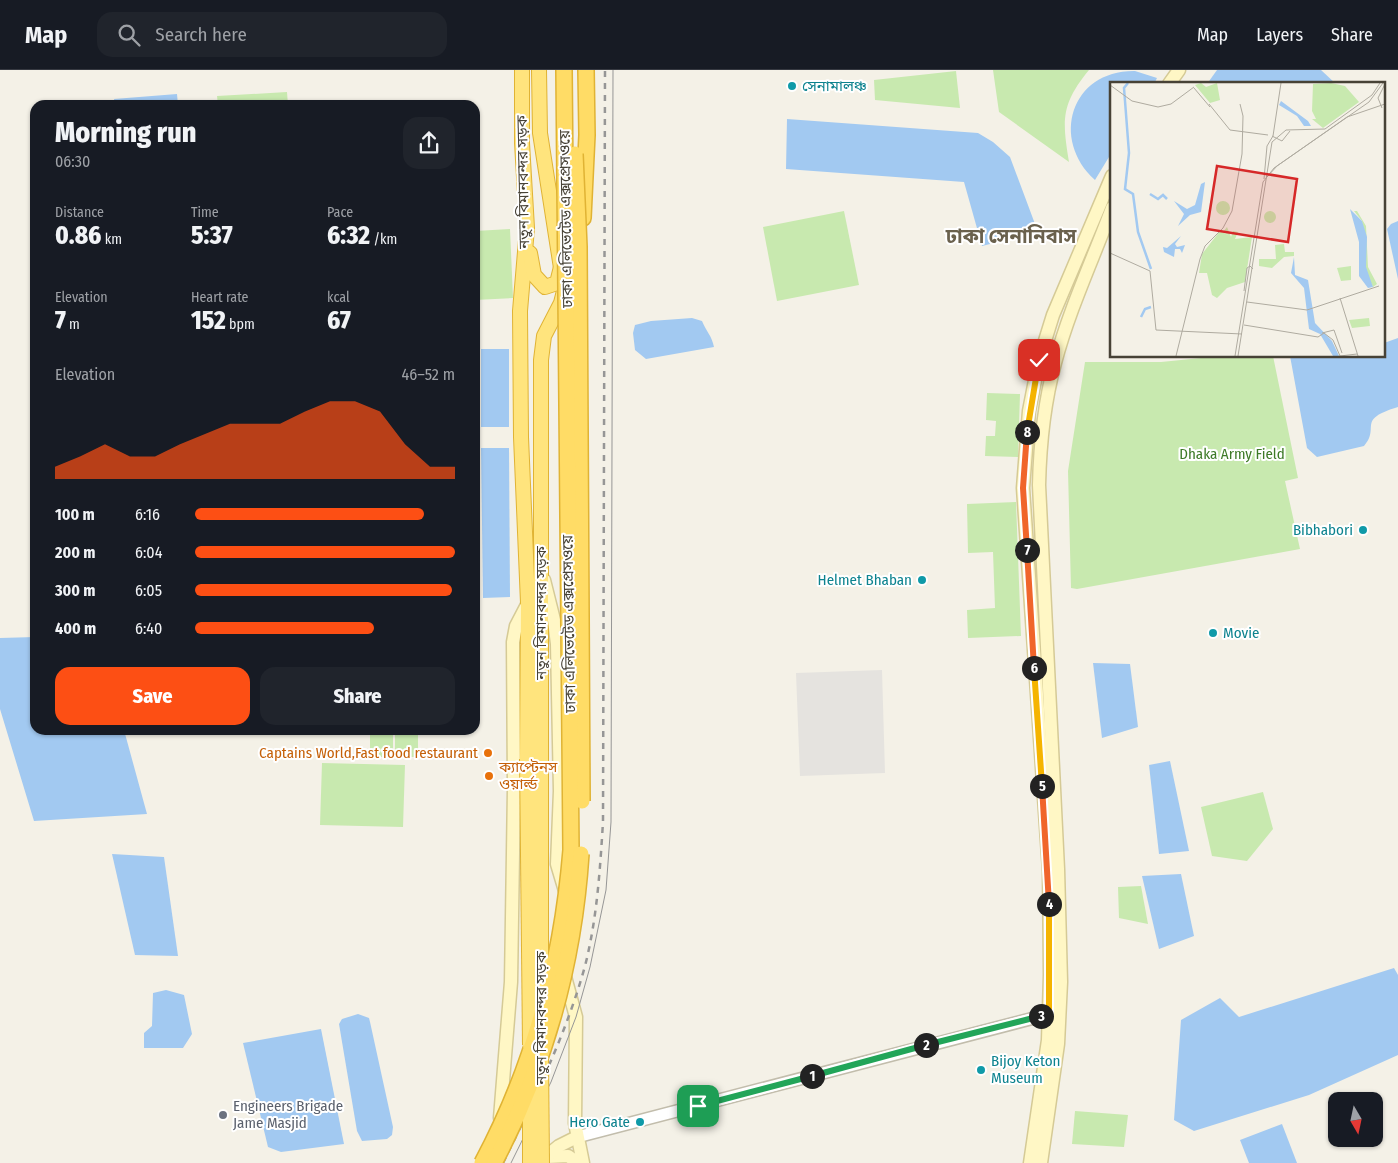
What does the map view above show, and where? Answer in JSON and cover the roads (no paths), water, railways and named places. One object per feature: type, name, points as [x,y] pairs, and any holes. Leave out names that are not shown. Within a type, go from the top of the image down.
[{"type":"highway","name":"নতুন বিমানবন্দর সড়ক","points":[[522,70],[522,143],[527,228],[520,320],[522,447],[528,603],[527,759],[530,1163]]},
{"type":"highway","name":"নতুন বিমানবন্দর সড়ক","points":[[539,70],[540,133],[564,292],[561,303],[544,336],[541,360],[542,1130],[544,1162]]},
{"type":"highway","name":"ঢাকা এলিভেটেড এক্সপ্রেসওয়ে","points":[[482,1163],[504,1119],[525,1070],[544,1010],[557,954],[571,850],[564,70]]},
{"type":"highway","name":"ঢাকা এলিভেটেড এক্সপ্রেসওয়ে","points":[[494,1163],[522,1105],[545,1045],[567,960],[580,874],[583,782],[579,247],[573,118],[573,70]]},
{"type":"highway","points":[[579,247],[585,186],[586,70]]},
{"type":"highway","points":[[527,228],[534,275],[539,283],[549,288],[557,283],[561,267]]},
{"type":"main road","points":[[1170,82],[1179,70]]},
{"type":"main road","points":[[1180,82],[1188,70]]},
{"type":"main road","points":[[1030,1163],[1048,1040],[1055,1013],[1049,871],[1023,488],[1025,450],[1032,395],[1046,337],[1110,181]]},
{"type":"main road","points":[[1041,1163],[1055,1013],[1058,869],[1039,484],[1040,446],[1047,395],[1055,361],[1110,213]]},
{"type":"main road","points":[[541,570],[554,620],[556,644],[560,792],[558,872],[567,900],[560,948],[566,982],[576,1017],[574,1110],[577,1137],[583,1163]]},
{"type":"main road","points":[[494,1163],[502,1104],[510,982],[514,788],[513,642],[516,626],[528,603]]},
{"type":"main road","points":[[512,872],[558,872]]},
{"type":"main road","points":[[510,942],[522,956],[537,956],[560,948]]},
{"type":"main road","points":[[510,982],[521,972],[534,970],[554,971],[566,982]]},
{"type":"main road","points":[[544,1162],[559,1146],[577,1137]]},
{"type":"main road","points":[[544,1162],[560,1154],[568,1156],[578,1163]]},
{"type":"street","points":[[577,1137],[1055,1013]]},
{"type":"street","points":[[474,1163],[496,1140]]},
{"type":"water","points":[[1217,70],[1321,70],[1334,82],[1208,82]]},
{"type":"water","points":[[1135,71],[1157,78],[1155,82],[1110,82],[1110,155],[1095,180],[1081,164],[1073,146],[1071,127],[1074,110],[1082,94],[1095,82],[1113,74]]},
{"type":"water","points":[[177,94],[178,100],[114,100]]},
{"type":"water","points":[[787,119],[978,133],[993,142],[1010,157],[1038,232],[982,246],[964,182],[786,169]]},
{"type":"water","points":[[1398,221],[1398,279],[1387,229],[1391,224]]},
{"type":"water","points":[[692,318],[702,321],[714,347],[646,359],[635,350],[633,333],[635,325],[651,321]]},
{"type":"water","points":[[1398,338],[1398,407],[1377,416],[1373,420],[1369,439],[1364,446],[1317,457],[1307,448],[1290,358],[1386,358],[1386,342]]},
{"type":"water","points":[[481,349],[509,349],[509,427],[481,427]]},
{"type":"water","points":[[481,448],[509,448],[510,597],[483,598]]},
{"type":"water","points":[[30,637],[30,735],[125,735],[147,814],[34,821],[0,709],[0,638]]},
{"type":"water","points":[[1093,663],[1130,664],[1138,727],[1102,738]]},
{"type":"water","points":[[1170,761],[1189,851],[1159,854],[1149,765]]},
{"type":"water","points":[[112,854],[164,857],[178,956],[135,955]]},
{"type":"water","points":[[1181,874],[1194,936],[1159,949],[1142,876]]},
{"type":"water","points":[[1394,968],[1398,975],[1398,1055],[1309,1095],[1194,1131],[1174,1120],[1181,1020],[1220,998],[1239,1017]]},
{"type":"water","points":[[166,990],[184,995],[192,1034],[183,1048],[144,1048],[144,1033],[152,1026],[153,993]]},
{"type":"water","points":[[358,1014],[369,1018],[370,1022],[393,1127],[392,1135],[387,1139],[362,1141],[357,1131],[339,1024],[342,1019]]},
{"type":"water","points":[[321,1029],[344,1144],[281,1152],[268,1147],[243,1043]]},
{"type":"water","points":[[1282,1124],[1297,1163],[1249,1163],[1240,1140]]},
{"type":"tram line","points":[[511,1163],[551,1082],[576,1017],[590,967],[606,890],[611,822],[613,70]]},
{"type":"railway","points":[[503,1163],[569,1017],[589,948],[599,876],[603,822],[605,70]]},
{"type":"place","name":"সেনামালঞ্চ","points":[[792,86]]},
{"type":"place","name":"Bibhabori","points":[[1363,530]]},
{"type":"place","name":"Helmet Bhaban","points":[[922,580]]},
{"type":"place","name":"Movie","points":[[1213,633]]},
{"type":"place","name":"Captains World,Fast food restaurant","points":[[488,753]]},
{"type":"place","name":"ক্যাপ্টেনস ওয়ার্ল্ড","points":[[489,776]]},
{"type":"place","name":"Bijoy Keton Museum","points":[[981,1070]]},
{"type":"place","name":"Engineers Brigade Jame Masjid","points":[[223,1115]]},
{"type":"place","name":"Hero Gate","points":[[640,1122]]},
{"type":"district","name":"ঢাকা সেনানিবাস","points":[[1011,236]]},
{"type":"park label","name":"Dhaka Army Field","points":[[1232,454]]}]
